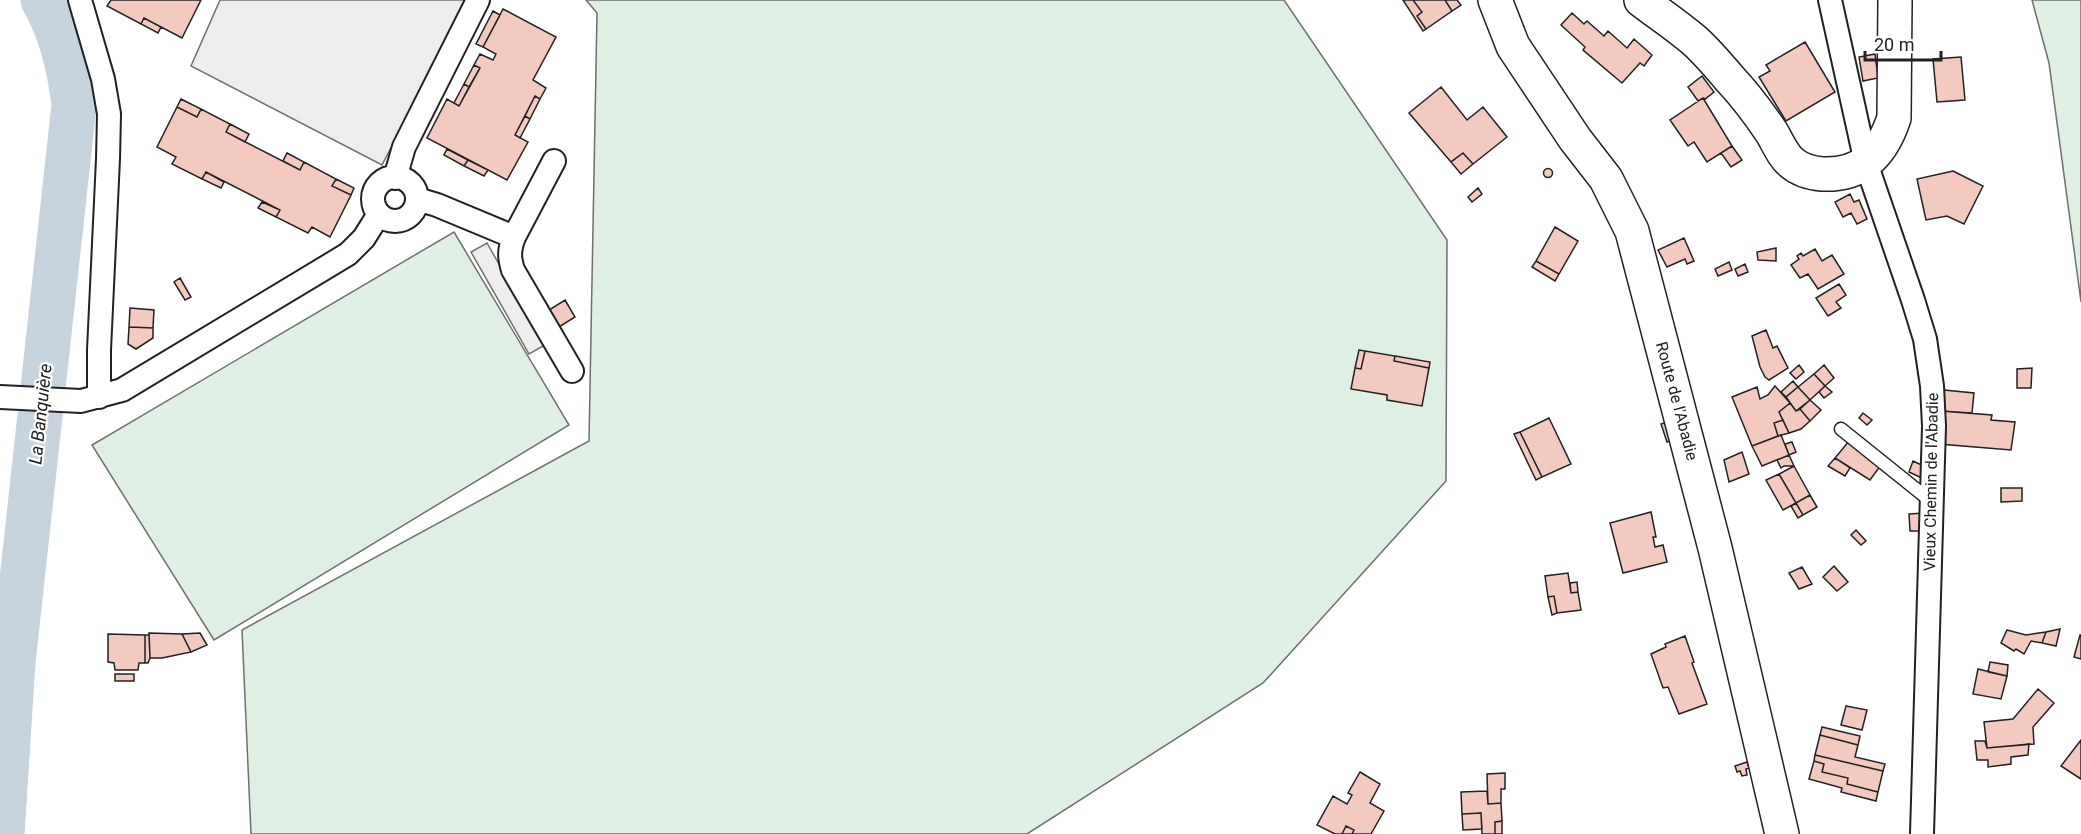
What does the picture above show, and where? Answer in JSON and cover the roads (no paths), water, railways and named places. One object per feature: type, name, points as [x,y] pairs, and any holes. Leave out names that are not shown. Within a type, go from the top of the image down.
[{"type":"street","points":[[80,0],[103,79],[109,114],[99,350],[90,399]]},
{"type":"street","points":[[395,177],[404,147],[478,0]]},
{"type":"street","name":"Route de l'Abadie","points":[[1495,0],[1513,46],[1575,140],[1606,179],[1632,231],[1718,558],[1782,834]]},
{"type":"street","points":[[1641,0],[1696,42],[1732,81],[1771,132],[1791,163],[1810,173],[1829,174],[1851,171],[1866,163],[1878,151],[1889,133],[1894,118],[1894,0]]},
{"type":"street","name":"Vieux Chemin de l'Abadie","points":[[1830,0],[1866,163],[1925,339],[1932,386],[1934,426],[1922,834]]},
{"type":"street","points":[[554,161],[509,248],[513,270],[572,370]]},
{"type":"street","points":[[395,177],[408,181],[416,192],[417,199],[413,213],[400,221],[385,219],[380,214],[375,208],[374,194],[382,183],[395,177]]},
{"type":"street","points":[[417,199],[514,237]]},
{"type":"street","points":[[0,397],[90,399],[122,390],[348,254],[364,238],[380,214]]},
{"type":"lane","points":[[1841,429],[1932,502]]},
{"type":"waterway","name":"La Banquière","points":[[2,834],[13,662],[74,105],[64,51],[43,0]]}]
